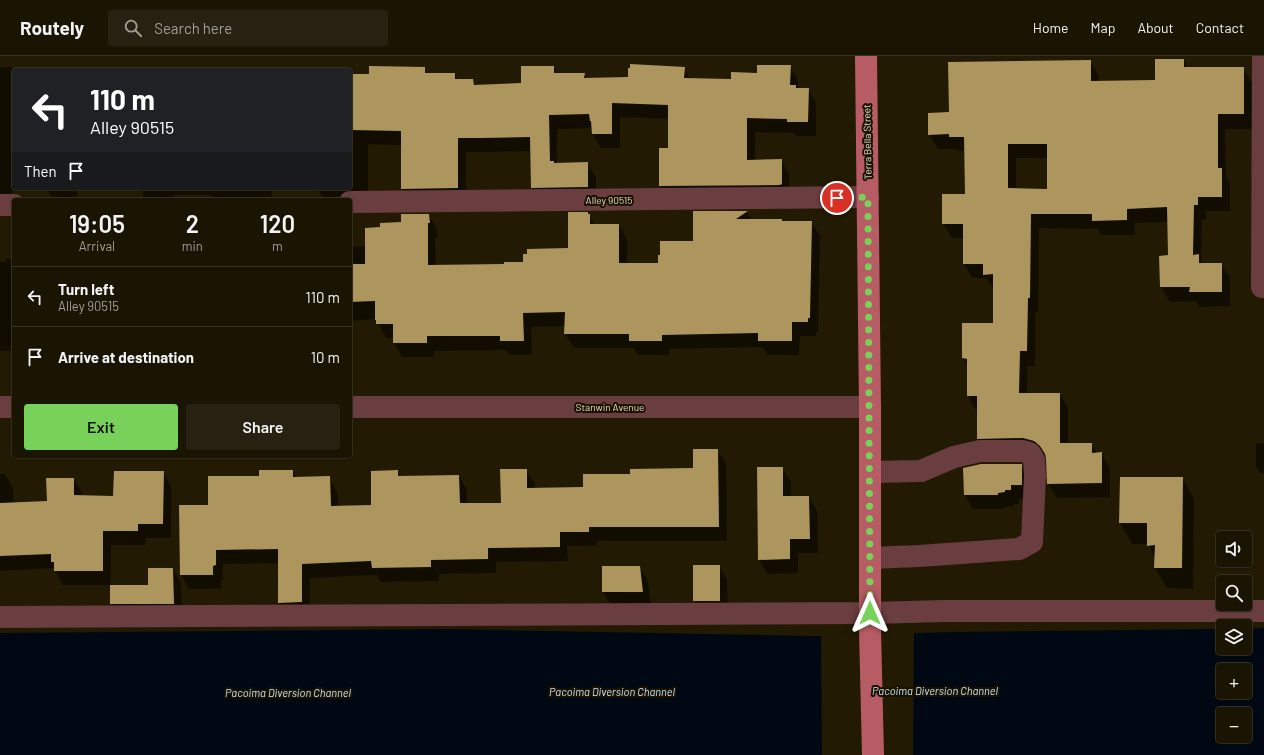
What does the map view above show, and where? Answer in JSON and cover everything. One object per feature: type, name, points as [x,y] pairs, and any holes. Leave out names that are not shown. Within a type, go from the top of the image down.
[{"type":"main road","name":"Terra Bella Street","points":[[866,56],[870,407],[870,621],[873,755]]},
{"type":"street","points":[[1262,287],[1263,56]]},
{"type":"street","name":"Alley 90515","points":[[352,202],[868,197]]},
{"type":"street","points":[[0,205],[12,205]]},
{"type":"street","points":[[0,407],[12,407]]},
{"type":"street","name":"Stanwin Avenue","points":[[352,407],[870,407]]},
{"type":"street","points":[[870,472],[921,471],[954,457],[980,451],[1023,451],[1030,453],[1034,460],[1035,476],[1032,542],[1019,549],[870,558]]},
{"type":"street","points":[[0,617],[870,621],[944,611],[1264,611]]},
{"type":"water","name":"Pacoima Diversion Channel","points":[[1264,628],[1264,755],[0,755],[0,633],[447,629],[810,636],[952,632],[1216,629],[1216,655],[1252,655],[1252,629]]},
{"type":"pier","points":[[914,631],[913,755],[822,755],[821,634]]},
{"type":"building","points":[[1155,59],[1184,59],[1184,67],[1244,67],[1244,114],[1218,114],[1218,168],[1222,168],[1222,197],[1198,197],[1198,205],[1194,205],[1193,255],[1199,254],[1199,263],[1222,263],[1222,292],[1189,292],[1190,287],[1160,287],[1159,256],[1168,255],[1167,207],[1127,209],[1127,220],[1092,221],[1092,214],[1031,214],[1030,298],[1028,298],[1027,351],[1020,351],[1019,393],[1060,393],[1060,443],[1092,443],[1092,453],[1102,452],[1102,483],[1047,484],[1045,454],[1040,446],[1034,441],[1023,438],[977,439],[977,396],[967,396],[967,359],[962,358],[962,323],[993,323],[993,274],[983,275],[983,264],[963,264],[963,224],[942,224],[942,194],[965,194],[964,137],[949,137],[949,134],[928,135],[928,113],[949,112],[948,62],[1091,60],[1091,81],[1155,80]],"holes":[[[1008,144],[1047,144],[1047,189],[1008,188]]]},
{"type":"building","points":[[630,64],[685,67],[684,78],[731,79],[731,72],[757,73],[757,65],[791,65],[790,85],[796,85],[796,88],[809,88],[808,122],[787,122],[787,119],[747,118],[747,160],[782,159],[782,184],[659,186],[659,148],[668,148],[668,105],[612,103],[612,134],[592,134],[589,114],[549,115],[550,161],[554,161],[554,163],[588,162],[588,187],[531,188],[530,137],[458,138],[458,188],[401,189],[401,131],[352,130],[352,74],[369,74],[369,66],[425,67],[425,73],[455,73],[455,79],[473,79],[474,85],[521,83],[521,66],[554,66],[554,73],[585,73],[584,78],[628,77],[628,68],[630,68]]},
{"type":"building","points":[[693,211],[748,211],[736,219],[782,219],[782,221],[812,221],[810,318],[808,318],[808,322],[792,322],[792,341],[758,341],[758,333],[662,335],[662,341],[629,341],[629,334],[564,334],[565,312],[523,313],[524,341],[500,341],[500,336],[427,336],[427,343],[393,343],[393,324],[376,324],[375,301],[352,302],[352,264],[365,264],[365,228],[380,227],[380,223],[401,222],[401,214],[429,214],[428,265],[504,264],[504,262],[523,262],[523,254],[527,254],[527,249],[568,248],[568,212],[588,212],[588,214],[590,214],[590,224],[619,224],[619,263],[658,263],[658,255],[660,255],[660,241],[693,241]]},
{"type":"building","points":[[693,449],[718,449],[719,527],[589,527],[589,532],[560,532],[560,547],[488,548],[488,559],[431,560],[431,567],[372,568],[371,561],[302,564],[302,602],[278,603],[278,549],[216,550],[216,565],[213,566],[213,575],[180,575],[179,505],[208,505],[208,476],[259,476],[259,470],[293,470],[293,477],[330,476],[331,506],[371,505],[371,471],[398,470],[398,476],[459,475],[460,503],[501,503],[500,469],[527,469],[527,488],[583,487],[583,474],[630,474],[630,469],[693,468]]},
{"type":"building","points":[[981,464],[1022,464],[1022,485],[1011,485],[1011,490],[1005,490],[1005,492],[998,493],[998,495],[964,495],[963,468]]},
{"type":"building","points":[[757,467],[783,467],[783,496],[809,496],[810,539],[790,539],[790,559],[758,560]]},
{"type":"building","points":[[114,471],[164,471],[163,524],[138,524],[138,531],[103,531],[103,571],[54,571],[54,562],[51,562],[51,554],[0,556],[0,503],[47,501],[46,478],[74,478],[74,495],[113,496]]},
{"type":"building","points":[[1120,477],[1183,477],[1182,568],[1154,568],[1155,545],[1147,546],[1147,523],[1119,523]]},
{"type":"building","points":[[693,565],[720,565],[720,601],[693,601]]},
{"type":"building","points":[[602,566],[640,566],[643,592],[602,592]]},
{"type":"building","points":[[148,568],[173,568],[174,604],[110,604],[110,585],[148,585]]},
{"type":"route","points":[[837,198],[868,197],[870,613]]}]
